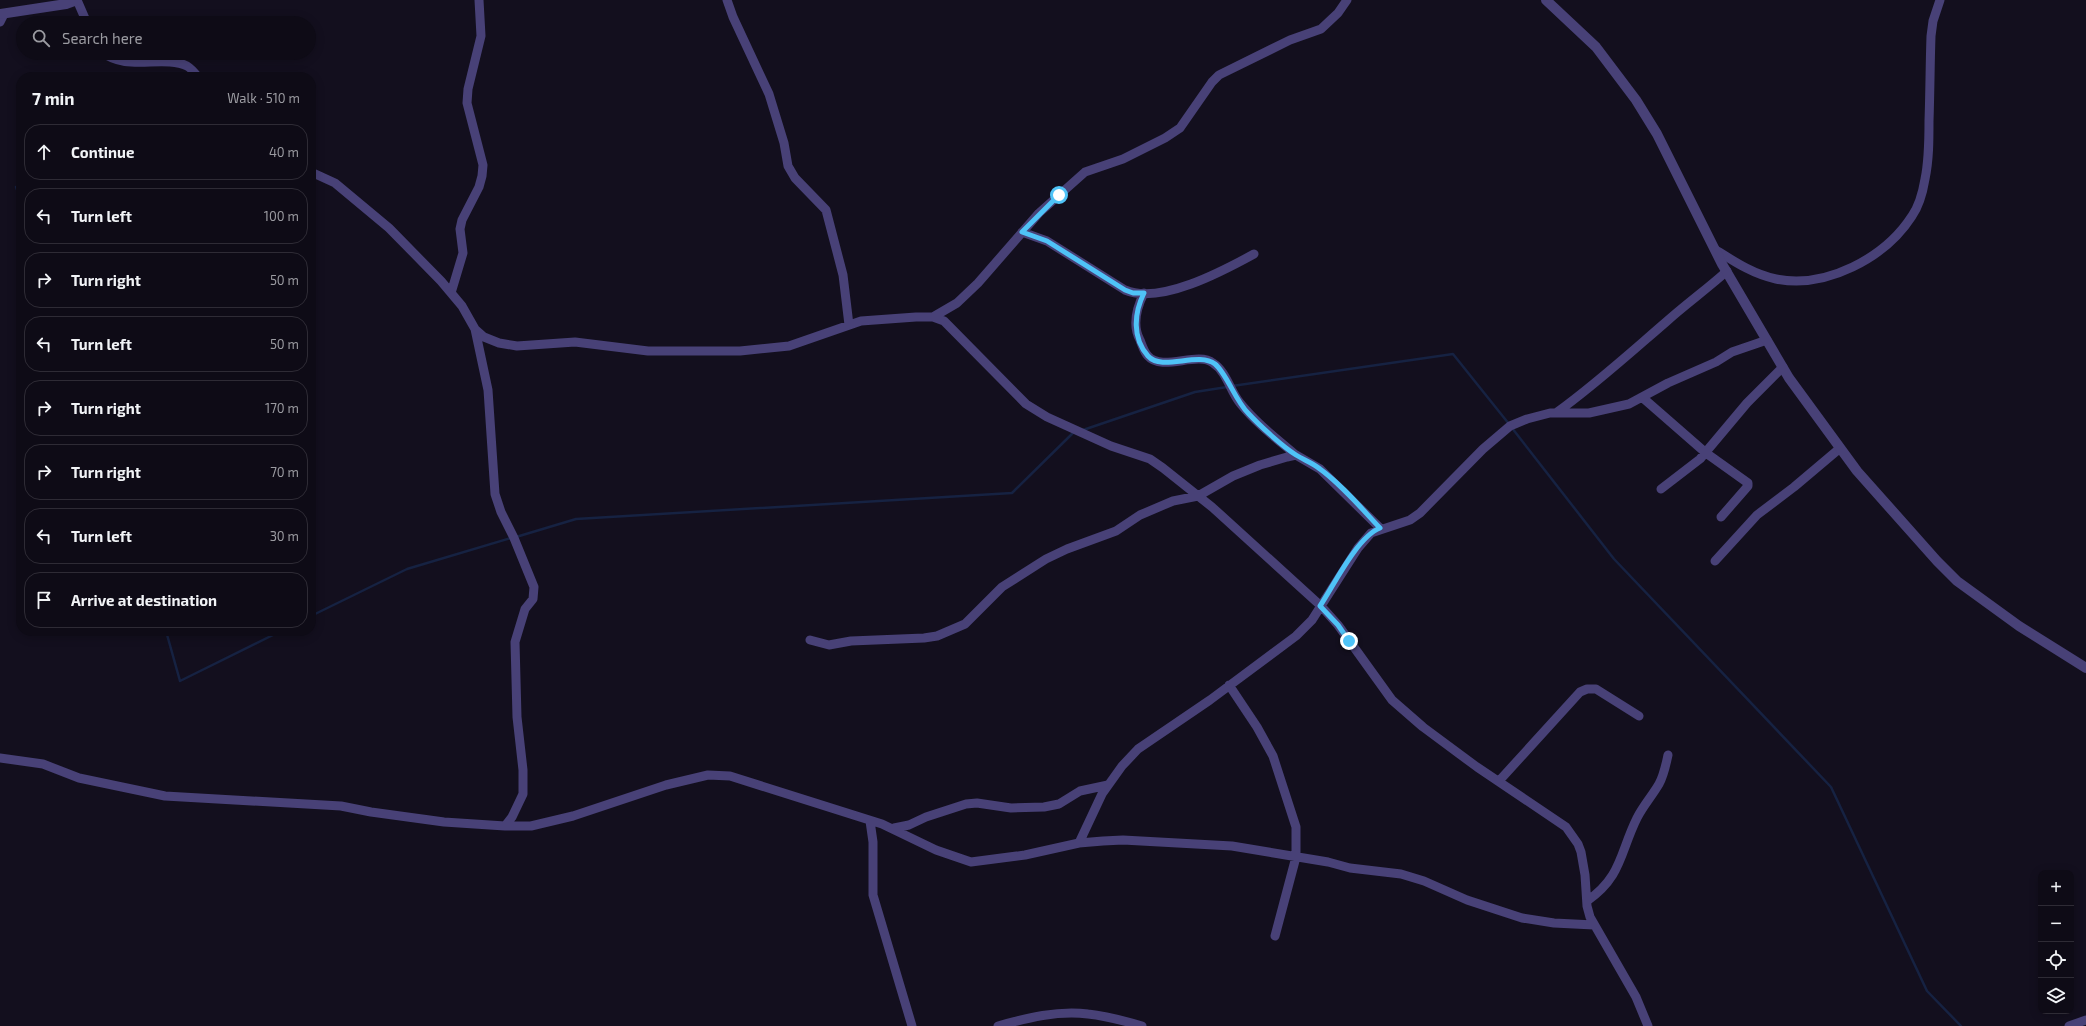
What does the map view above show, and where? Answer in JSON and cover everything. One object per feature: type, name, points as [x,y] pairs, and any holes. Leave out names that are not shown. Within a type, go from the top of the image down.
[{"type":"street","points":[[1,17],[66,4],[77,0],[84,16]]},
{"type":"street","points":[[451,293],[463,253],[460,229],[462,220],[479,187],[482,176],[483,165],[481,153],[467,103],[468,89],[481,36],[479,0]]},
{"type":"street","points":[[727,0],[733,17],[769,94],[784,143],[788,166],[795,178],[826,210],[830,220],[833,241],[843,275],[849,325]]},
{"type":"street","points":[[934,317],[957,303],[978,283],[1039,213],[1085,172],[1123,159],[1165,138],[1180,128],[1212,82],[1219,75],[1290,40],[1321,29],[1338,13],[1346,0]]},
{"type":"street","points":[[1546,0],[1596,47],[1636,100],[1657,134],[1727,271],[1767,340],[1783,367],[1839,449],[1932,556],[1957,581],[2019,626],[2086,668]]},
{"type":"street","points":[[1716,250],[1744,268],[1762,275],[1777,279],[1813,279],[1832,275],[1865,259],[1887,244],[1903,229],[1913,214],[1925,179],[1928,155],[1931,36],[1933,21],[1940,0]]},
{"type":"street","points":[[126,60],[180,64],[192,69],[194,72]]},
{"type":"street","points":[[316,174],[335,183],[362,204],[418,256],[462,306],[475,329],[488,390],[495,494],[501,512],[534,587],[533,599],[525,609],[515,642],[517,717],[524,770],[523,794],[512,817],[505,826]]},
{"type":"street","points":[[1022,232],[1047,241],[1125,290],[1133,293],[1144,293],[1174,288],[1204,280],[1254,254]]},
{"type":"street","points":[[1556,413],[1586,391],[1680,310],[1705,292],[1727,271]]},
{"type":"street","points":[[1144,293],[1136,323],[1138,336],[1147,355],[1157,361],[1203,360],[1214,363],[1248,414],[1296,455],[1320,468],[1380,528]]},
{"type":"street","points":[[475,329],[484,337],[517,346],[575,342],[648,351],[735,351],[789,346],[861,321],[934,317],[944,321],[1026,404],[1047,417],[1070,426],[1094,439],[1150,459],[1198,496],[1320,606],[1338,625],[1392,700],[1423,727],[1530,804],[1559,821],[1574,836],[1581,852],[1588,910],[1594,925],[1630,985],[1648,1026]]},
{"type":"street","points":[[1080,843],[1099,800],[1108,785],[1138,749],[1296,636],[1309,623],[1358,548],[1371,532],[1410,520],[1420,513],[1484,449],[1510,426],[1526,419],[1556,413],[1594,412],[1629,404],[1643,398],[1668,383],[1716,362],[1732,352],[1767,340]]},
{"type":"street","points":[[1661,489],[1685,472],[1706,453],[1747,403],[1783,367]]},
{"type":"street","points":[[1643,398],[1706,453],[1748,484],[1721,517]]},
{"type":"street","points":[[1715,561],[1757,516],[1794,488],[1839,449]]},
{"type":"street","points":[[810,640],[829,645],[851,640],[924,638],[937,636],[965,624],[1002,587],[1046,559],[1067,549],[1116,532],[1140,516],[1173,500],[1198,496],[1233,476],[1260,465],[1296,455]]},
{"type":"street","points":[[1229,685],[1257,727],[1273,756],[1296,827],[1296,857],[1275,936]]},
{"type":"street","points":[[1499,781],[1580,692],[1587,689],[1596,689],[1639,716]]},
{"type":"street","points":[[1587,901],[1604,887],[1612,878],[1637,820],[1659,783],[1668,755]]},
{"type":"street","points":[[0,758],[43,764],[79,778],[165,796],[341,806],[371,812],[444,822],[505,826],[538,825],[573,816],[666,785],[708,775],[730,776],[894,828],[936,850],[971,862],[1025,855],[1080,843],[1123,840],[1232,846],[1328,862],[1350,868],[1401,874],[1424,881],[1467,900],[1522,918],[1554,923],[1594,925]]},
{"type":"street","points":[[894,828],[909,825],[926,817],[966,804],[977,803],[1011,808],[1053,805],[1080,791],[1108,785]]},
{"type":"street","points":[[870,821],[873,842],[873,895],[904,994],[912,1026]]},
{"type":"street","points":[[998,1026],[1036,1017],[1087,1013],[1142,1026]]},
{"type":"street","points":[[1036,1017],[1039,1026]]},
{"type":"street","points":[[2069,1026],[2086,1020]]},
{"type":"waterway","points":[[1232,386],[1453,354],[1509,424]]},
{"type":"waterway","points":[[1083,430],[1195,392],[1227,387]]},
{"type":"waterway","points":[[1512,428],[1614,559],[1831,787],[1927,991],[1961,1026]]},
{"type":"waterway","points":[[516,537],[576,519],[1012,493],[1074,432]]},
{"type":"waterway","points":[[316,614],[407,569],[511,538]]},
{"type":"waterway","points":[[167,636],[180,681],[271,636]]},
{"type":"route","points":[[1059,195],[1039,213],[1022,232],[1047,241],[1094,269],[1125,290],[1138,294],[1144,293],[1136,323],[1136,330],[1147,355],[1151,359],[1157,361],[1209,360],[1214,363],[1248,414],[1296,455],[1320,468],[1354,500],[1380,528],[1371,532],[1358,548],[1320,606],[1338,625],[1349,641]]}]
